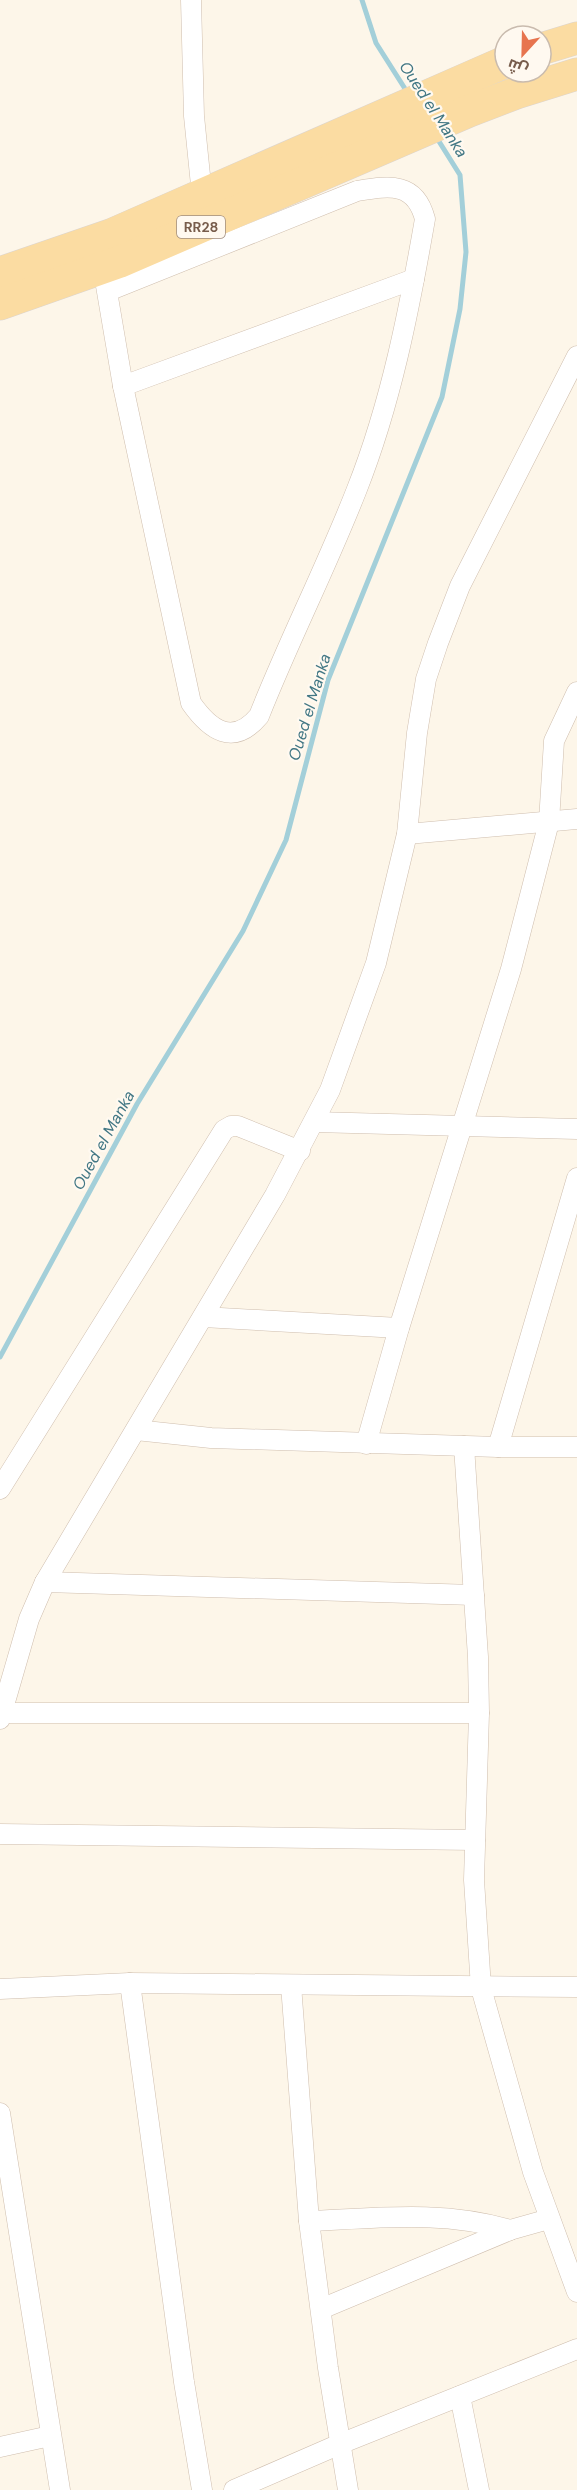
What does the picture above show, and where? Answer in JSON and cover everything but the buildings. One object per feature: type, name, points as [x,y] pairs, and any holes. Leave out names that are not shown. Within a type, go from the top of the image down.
[{"type":"main road","points":[[553,45],[577,38]]},
{"type":"main road","name":"RR28","points":[[0,273],[113,234],[493,67]]},
{"type":"main road","name":"RR28","points":[[0,304],[106,280],[469,111],[577,74]]},
{"type":"street","points":[[191,0],[194,116],[202,195]]},
{"type":"street","points":[[399,188],[411,192],[422,209],[425,219],[389,395],[357,489],[259,716],[248,729],[232,733],[215,728],[203,720],[190,703],[123,386],[106,280],[357,191],[399,188]]},
{"type":"street","points":[[123,386],[414,279]]},
{"type":"street","points":[[479,1713],[1,1716],[29,1619],[45,1582],[300,1151],[330,1090],[376,963],[407,834],[417,733],[426,679],[438,643],[460,586],[577,356]]},
{"type":"street","points":[[366,1444],[399,1328],[511,969],[549,822],[554,741],[577,692]]},
{"type":"street","points":[[407,834],[577,819]]},
{"type":"street","points":[[314,1122],[577,1129]]},
{"type":"street","points":[[0,1489],[224,1130],[231,1126],[238,1126],[300,1151]]},
{"type":"street","points":[[498,1447],[577,1178]]},
{"type":"street","points":[[203,1317],[399,1328]]},
{"type":"street","points":[[136,1430],[211,1438],[366,1444],[577,1447]]},
{"type":"street","points":[[464,1446],[479,1713],[475,1912],[482,1988],[526,2150],[577,2292]]},
{"type":"street","points":[[45,1582],[474,1595]]},
{"type":"street","points":[[0,1834],[475,1840]]},
{"type":"street","points":[[0,1989],[130,1983],[577,1988]]},
{"type":"street","points":[[130,1983],[182,2370],[202,2490]]},
{"type":"street","points":[[291,1985],[309,2221],[348,2490]]},
{"type":"street","points":[[0,2113],[60,2490]]},
{"type":"street","points":[[309,2221],[453,2217],[481,2221],[510,2230]]},
{"type":"street","points":[[321,2309],[510,2230],[549,2219]]},
{"type":"street","points":[[234,2490],[577,2349]]},
{"type":"street","points":[[460,2396],[479,2490]]},
{"type":"street","points":[[0,2447],[50,2436]]},
{"type":"waterway","name":"Oued el Manka","points":[[362,0],[376,43],[409,95]]},
{"type":"waterway","name":"Oued el Manka","points":[[0,1357],[137,1104],[243,931],[286,840],[328,680],[442,397],[460,309],[466,252],[460,175],[435,135]]}]
